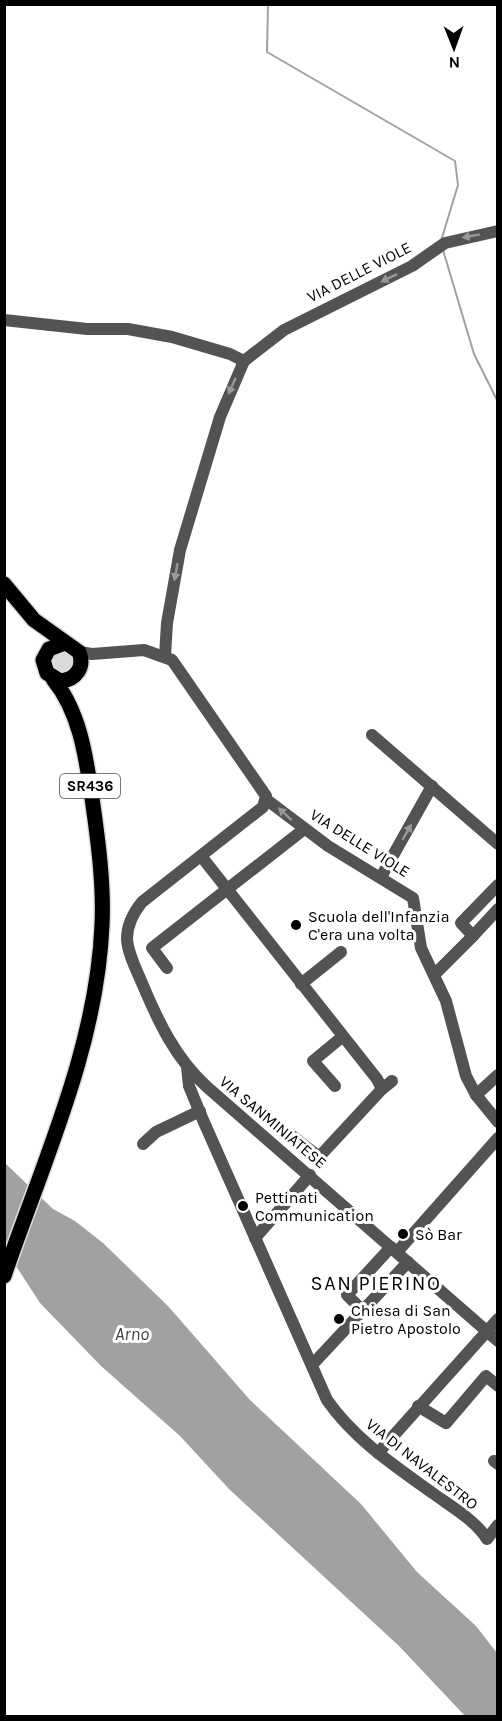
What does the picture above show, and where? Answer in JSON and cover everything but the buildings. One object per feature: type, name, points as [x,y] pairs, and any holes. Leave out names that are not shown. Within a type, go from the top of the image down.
[{"type":"main road","name":"SR436","points":[[4,584],[34,620],[78,652],[78,672],[73,685],[73,710],[87,768],[100,865],[102,934],[91,1006],[79,1061],[4,1275]]},
{"type":"main road","name":"SR436","points":[[34,620],[43,642],[44,669],[73,710]]},
{"type":"main road","points":[[44,656],[52,646],[65,643]]},
{"type":"main road","points":[[53,679],[64,681],[78,672]]},
{"type":"street","name":"VIA DELLE VIOLE","points":[[498,231],[442,245],[412,266],[284,330],[244,361],[220,417],[180,550],[167,623],[165,656],[179,668],[264,792],[267,800],[274,803],[303,830],[413,898],[421,948],[446,1001],[460,1059],[476,1095],[498,1122]]},
{"type":"street","points":[[4,320],[87,329],[139,331],[172,337],[230,354],[244,361]]},
{"type":"street","points":[[78,652],[112,653],[144,650],[165,656]]},
{"type":"street","points":[[78,672],[112,653]]},
{"type":"street","points":[[372,735],[498,844]]},
{"type":"street","points":[[381,877],[432,786]]},
{"type":"street","points":[[267,800],[263,807],[201,856],[342,1037],[387,1085],[319,1157],[291,1135]]},
{"type":"street","points":[[167,968],[152,948],[303,830]]},
{"type":"street","name":"VIA SANMINIATESE","points":[[201,856],[138,906],[129,922],[127,941],[136,971],[160,1023],[187,1067],[221,1100],[310,1175],[498,1341]]},
{"type":"street","points":[[473,936],[461,923],[496,891]]},
{"type":"street","points":[[434,975],[498,909]]},
{"type":"street","points":[[301,984],[341,952]]},
{"type":"street","points":[[335,1086],[313,1061],[342,1037]]},
{"type":"street","name":"VIA DI NAVALESTRO","points":[[187,1067],[189,1086],[327,1400],[343,1423],[378,1453],[450,1505],[483,1532],[487,1539],[498,1525]]},
{"type":"street","points":[[476,1095],[498,1075]]},
{"type":"street","points":[[143,1144],[156,1132],[200,1111]]},
{"type":"street","points":[[363,1311],[347,1295],[394,1249],[498,1138]]},
{"type":"street","points":[[255,1238],[310,1175]]},
{"type":"street","points":[[312,1365],[408,1262]]},
{"type":"street","points":[[378,1453],[498,1319]]},
{"type":"street","points":[[418,1406],[446,1424],[486,1376],[498,1386]]},
{"type":"shaded area","points":[[59,647],[76,659],[69,674],[52,672],[49,654]]},
{"type":"water","name":"Arno","points":[[5,1163],[53,1209],[75,1221],[103,1243],[168,1306],[250,1400],[361,1504],[417,1572],[476,1626],[497,1653],[497,1716],[465,1716],[399,1646],[229,1489],[180,1436],[101,1366],[40,1303],[5,1249]]},
{"type":"waterway","points":[[268,4],[267,52],[455,161],[458,185],[441,241]]},
{"type":"waterway","points":[[443,250],[474,354],[498,402]]},
{"type":"place","name":"Scuola dell'Infanzia C'era una volta","points":[[296,925]]},
{"type":"place","name":"Pettinati Communication","points":[[243,1206]]},
{"type":"place","name":"Sò Bar","points":[[403,1234]]},
{"type":"place","name":"Chiesa di San Pietro Apostolo","points":[[339,1319]]},
{"type":"district","name":"SAN PIERINO","points":[[376,1283]]}]
